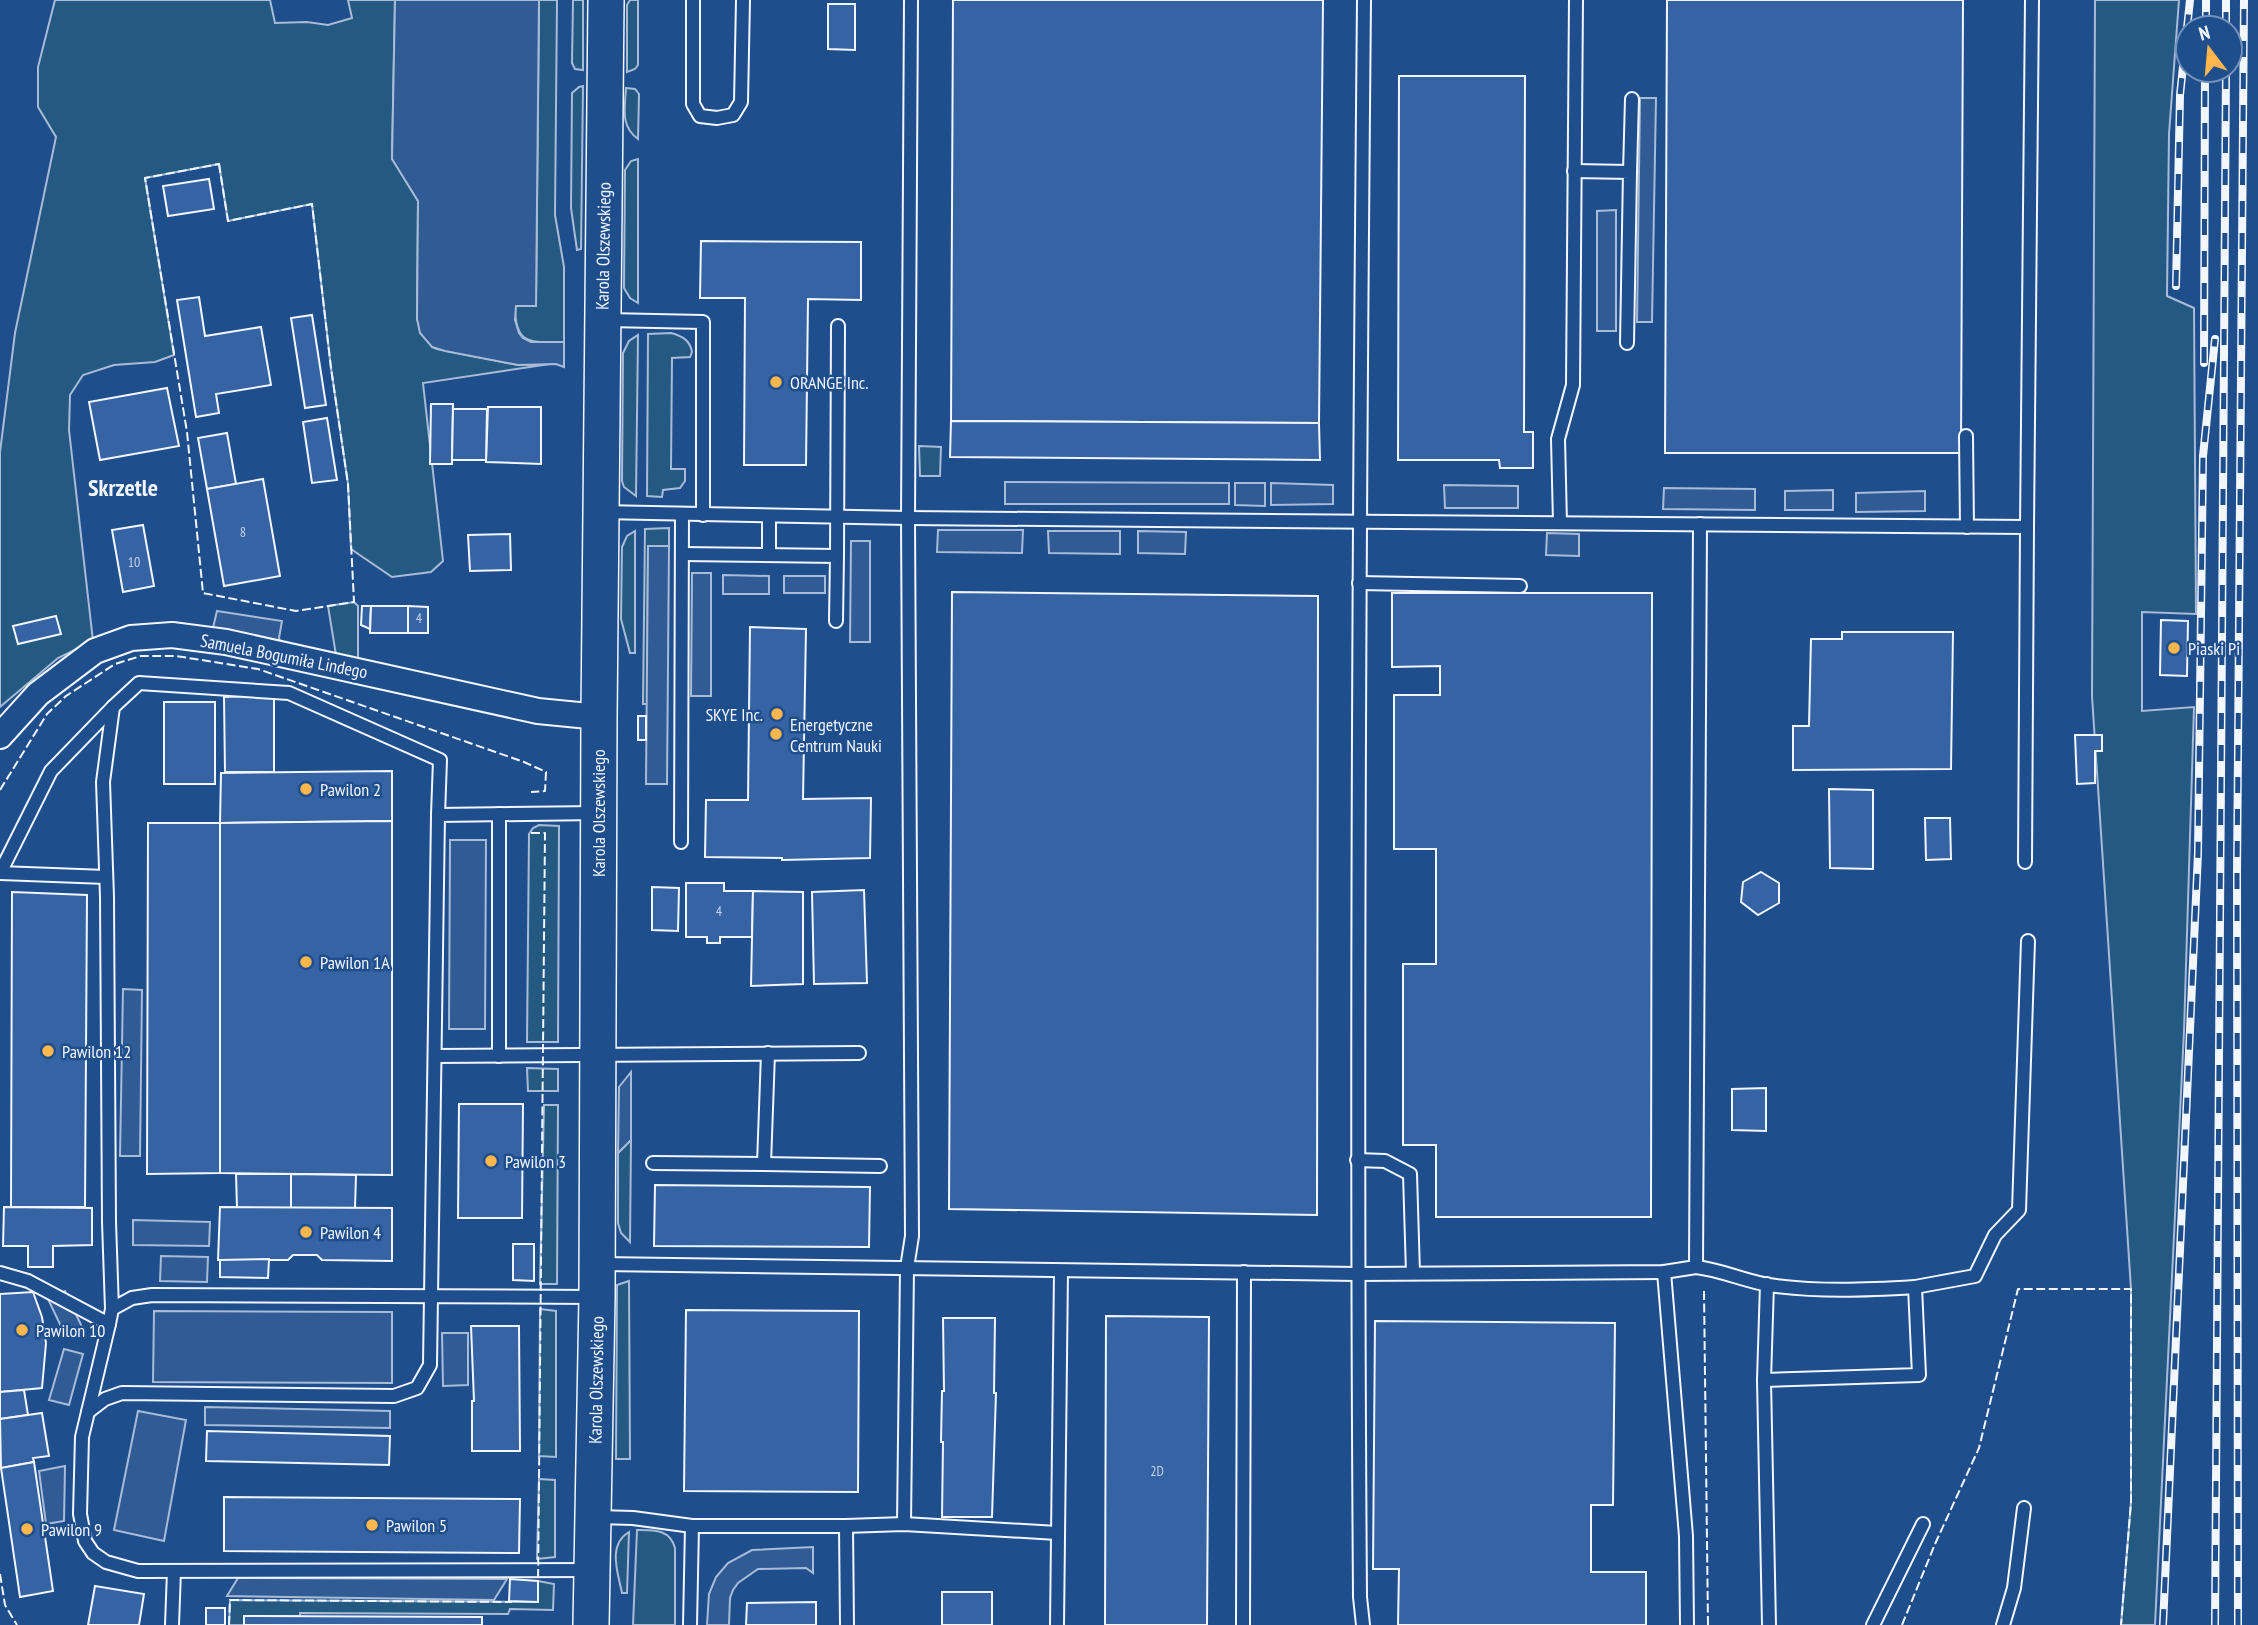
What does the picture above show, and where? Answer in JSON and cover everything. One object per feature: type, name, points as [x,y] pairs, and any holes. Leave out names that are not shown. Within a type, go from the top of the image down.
[{"type":"street","name":"Karola Olszewskiego","points":[[591,1625],[597,1280],[596,1054],[606,0]]},
{"type":"street","name":"Samuela Bogumiła Lindego","points":[[0,736],[38,694],[95,651],[131,638],[172,635],[240,645],[538,711],[599,717]]},
{"type":"lane","points":[[693,0],[693,104],[700,116],[717,118],[733,115],[741,102],[743,0]]},
{"type":"lane","points":[[904,1524],[907,1268],[912,1236],[908,518],[911,0]]},
{"type":"lane","points":[[1363,1625],[1360,1597],[1357,1160],[1364,0]]},
{"type":"lane","points":[[1560,523],[1558,439],[1573,385],[1576,0]]},
{"type":"lane","points":[[2025,862],[2032,0]]},
{"type":"lane","points":[[1627,343],[1632,99]]},
{"type":"lane","points":[[1574,171],[1630,172]]},
{"type":"lane","points":[[603,320],[703,322],[703,514]]},
{"type":"lane","points":[[836,621],[838,326]]},
{"type":"lane","points":[[1966,436],[1967,527]]},
{"type":"lane","points":[[601,512],[908,518],[2027,527]]},
{"type":"lane","points":[[681,842],[682,514]]},
{"type":"lane","points":[[769,516],[769,555]]},
{"type":"lane","points":[[1696,1267],[1700,524]]},
{"type":"lane","points":[[682,554],[837,556]]},
{"type":"lane","points":[[1359,583],[1520,586]]},
{"type":"lane","points":[[88,1412],[105,1399],[122,1392],[394,1396],[417,1388],[430,1365],[440,761],[289,693],[139,683],[51,771],[0,873],[106,877]]},
{"type":"lane","points":[[113,707],[103,782],[112,1309],[82,1437],[79,1514],[85,1541],[93,1553],[106,1562],[138,1571],[593,1570]]},
{"type":"lane","points":[[438,815],[598,813]]},
{"type":"lane","points":[[499,814],[499,1056]]},
{"type":"lane","points":[[112,1309],[132,1298],[152,1295],[430,1295],[597,1280],[907,1268],[1357,1274],[1664,1272],[1696,1267],[1717,1269],[1767,1284],[1807,1289],[1915,1287],[1975,1276],[1995,1235],[2019,1210],[2028,941]]},
{"type":"lane","points":[[436,1056],[859,1052]]},
{"type":"lane","points":[[764,1164],[768,1053]]},
{"type":"lane","points":[[1357,1160],[1385,1161],[1410,1174],[1413,1273]]},
{"type":"lane","points":[[653,1163],[880,1166]]},
{"type":"lane","points":[[1057,1625],[1061,1271]]},
{"type":"lane","points":[[1243,1625],[1244,1272]]},
{"type":"lane","points":[[1664,1272],[1686,1536],[1687,1625]]},
{"type":"lane","points":[[0,1273],[28,1280],[109,1324]]},
{"type":"lane","points":[[1767,1284],[1764,1380],[1769,1625]]},
{"type":"lane","points":[[1764,1380],[1919,1375],[1915,1287]]},
{"type":"lane","points":[[2003,1625],[2014,1588],[2024,1508]]},
{"type":"lane","points":[[594,1517],[633,1518],[692,1526],[904,1524],[1057,1533]]},
{"type":"lane","points":[[1873,1625],[1923,1524]]},
{"type":"lane","points":[[690,1625],[692,1526]]},
{"type":"lane","points":[[846,1526],[847,1625]]},
{"type":"lane","points":[[172,1625],[174,1571]]},
{"type":"shaded area","points":[[55,0],[270,0],[275,23],[307,22],[328,25],[352,18],[348,0],[395,0],[392,158],[418,201],[417,319],[432,347],[437,349],[518,365],[550,364],[423,383],[443,561],[431,572],[392,577],[351,549],[348,484],[312,204],[228,221],[219,164],[145,178],[174,355],[155,362],[114,365],[83,375],[70,395],[69,430],[93,641],[58,658],[0,707],[0,452],[15,333],[56,137],[38,107],[38,67]]},
{"type":"shaded area","points":[[395,0],[539,0],[536,306],[516,306],[515,320],[519,333],[531,342],[564,342],[564,367],[556,364],[518,365],[445,351],[432,347],[420,333],[417,319],[418,201],[392,159]]},
{"type":"shaded area","points":[[539,0],[557,0],[555,215],[564,267],[564,342],[527,339],[518,328],[515,306],[536,305]]},
{"type":"shaded area","points":[[573,0],[583,0],[583,70],[575,69],[572,63]]},
{"type":"shaded area","points":[[630,0],[638,0],[638,65],[627,72],[627,5]]},
{"type":"shaded area","points":[[2095,0],[2179,0],[2178,14],[2174,14],[2174,67],[2169,134],[2167,296],[2194,308],[2196,614],[2142,612],[2142,711],[2194,707],[2184,1031],[2155,1625],[2121,1625],[2131,1502],[2131,1289],[2092,696]]},
{"type":"shaded area","points":[[583,86],[581,249],[577,250],[571,208],[572,93]]},
{"type":"shaded area","points":[[626,88],[635,89],[639,94],[638,139],[626,122]]},
{"type":"shaded area","points":[[1640,98],[1656,98],[1652,322],[1637,322]]},
{"type":"shaded area","points":[[638,159],[638,303],[630,298],[624,288],[625,170],[631,161]]},
{"type":"shaded area","points":[[1616,210],[1616,331],[1597,331],[1597,211]]},
{"type":"shaded area","points":[[671,333],[685,339],[692,352],[690,357],[672,358],[671,469],[685,469],[685,481],[680,488],[663,490],[662,497],[647,496],[648,334]]},
{"type":"shaded area","points":[[638,335],[636,496],[624,487],[622,481],[623,353],[629,341]]},
{"type":"shaded area","points":[[919,446],[941,447],[940,476],[920,476]]},
{"type":"shaded area","points":[[1005,482],[1229,483],[1229,504],[1005,504]]},
{"type":"shaded area","points":[[1235,483],[1265,483],[1265,506],[1235,505]]},
{"type":"shaded area","points":[[1271,483],[1333,485],[1333,504],[1271,505]]},
{"type":"shaded area","points":[[1444,485],[1518,486],[1518,508],[1445,508]]},
{"type":"shaded area","points":[[1664,488],[1755,489],[1755,510],[1663,509]]},
{"type":"shaded area","points":[[1833,490],[1833,510],[1785,510],[1785,491]]},
{"type":"shaded area","points":[[1925,491],[1925,511],[1856,512],[1856,493]]},
{"type":"shaded area","points":[[669,528],[669,546],[648,546],[647,704],[643,704],[645,529]]},
{"type":"shaded area","points":[[938,530],[1023,530],[1022,553],[937,552]]},
{"type":"shaded area","points":[[635,531],[635,653],[630,653],[621,619],[622,547],[627,536]]},
{"type":"shaded area","points":[[1048,531],[1120,531],[1120,554],[1049,553]]},
{"type":"shaded area","points":[[1138,531],[1186,532],[1185,554],[1138,553]]},
{"type":"shaded area","points":[[1547,533],[1579,534],[1579,556],[1546,555]]},
{"type":"shaded area","points":[[851,541],[870,541],[870,642],[850,642]]},
{"type":"shaded area","points":[[648,546],[669,546],[667,784],[646,784]]},
{"type":"shaded area","points":[[692,573],[711,573],[711,696],[691,696]]},
{"type":"shaded area","points":[[723,575],[769,576],[769,594],[723,594]]},
{"type":"shaded area","points":[[784,576],[825,576],[825,593],[784,593]]},
{"type":"shaded area","points":[[354,602],[358,606],[358,660],[336,655],[328,606]]},
{"type":"shaded area","points":[[217,611],[282,621],[279,638],[282,647],[212,632]]},
{"type":"shaded area","points":[[539,825],[559,826],[558,1042],[527,1042],[529,834]]},
{"type":"shaded area","points":[[450,840],[486,840],[485,1029],[449,1029]]},
{"type":"shaded area","points":[[123,989],[142,990],[140,1156],[120,1156]]},
{"type":"shaded area","points":[[527,1068],[558,1069],[558,1091],[528,1091]]},
{"type":"shaded area","points":[[631,1072],[631,1140],[618,1153],[619,1087]]},
{"type":"shaded area","points":[[544,1105],[558,1105],[557,1284],[540,1284]]},
{"type":"shaded area","points":[[631,1140],[630,1242],[621,1233],[618,1223],[618,1153]]},
{"type":"shaded area","points":[[133,1220],[210,1222],[209,1246],[133,1245]]},
{"type":"shaded area","points":[[161,1256],[208,1257],[207,1282],[160,1281]]},
{"type":"shaded area","points":[[629,1281],[630,1459],[616,1459],[617,1285]]},
{"type":"shaded area","points":[[65,1291],[83,1329],[66,1337],[48,1299]]},
{"type":"shaded area","points":[[540,1309],[556,1311],[556,1457],[539,1456]]},
{"type":"shaded area","points":[[154,1311],[392,1312],[392,1383],[153,1382]]},
{"type":"shaded area","points":[[442,1333],[468,1333],[468,1385],[443,1386]]},
{"type":"shaded area","points":[[64,1349],[83,1354],[69,1405],[49,1400]]},
{"type":"shaded area","points":[[205,1407],[390,1411],[390,1428],[205,1425]]},
{"type":"shaded area","points":[[138,1411],[186,1420],[164,1541],[114,1530]]},
{"type":"shaded area","points":[[65,1466],[64,1521],[46,1524],[39,1471]]},
{"type":"shaded area","points":[[539,1479],[555,1480],[555,1557],[537,1559]]},
{"type":"shaded area","points":[[637,1530],[660,1532],[673,1542],[675,1625],[633,1625]]},
{"type":"shaded area","points":[[629,1532],[627,1593],[622,1593],[616,1552],[618,1544]]},
{"type":"shaded area","points":[[813,1547],[813,1573],[806,1568],[758,1569],[738,1583],[733,1590],[729,1625],[707,1625],[709,1594],[716,1577],[728,1563],[752,1550]]},
{"type":"shaded area","points":[[238,1578],[507,1579],[494,1600],[227,1596]]},
{"type":"shaded area","points":[[538,1581],[554,1584],[553,1610],[510,1609],[508,1614],[300,1613],[300,1616],[244,1616],[244,1625],[229,1625],[230,1600],[537,1602]]},
{"type":"building","points":[[953,0],[1323,0],[1319,423],[951,421]]},
{"type":"building","points":[[1667,0],[1963,0],[1961,453],[1665,453]]},
{"type":"building","points":[[828,4],[855,4],[855,50],[828,49]]},
{"type":"building","points":[[1399,76],[1525,76],[1524,432],[1533,432],[1533,468],[1500,468],[1499,460],[1398,460]]},
{"type":"building","points":[[209,179],[214,209],[168,216],[163,186]]},
{"type":"building","name":"ORANGE Inc.","points":[[701,241],[861,242],[861,300],[808,299],[806,465],[744,465],[745,298],[700,298]]},
{"type":"building","points":[[199,297],[205,336],[261,327],[271,385],[216,394],[219,413],[196,417],[177,300]]},
{"type":"building","points":[[312,315],[326,405],[305,408],[291,318]]},
{"type":"building","points":[[167,388],[179,446],[100,460],[89,402]]},
{"type":"building","points":[[431,404],[453,404],[452,464],[430,464]]},
{"type":"building","points":[[488,407],[541,407],[541,464],[486,462]]},
{"type":"building","points":[[453,409],[487,409],[486,460],[452,460]]},
{"type":"building","points":[[327,418],[337,480],[312,483],[303,422]]},
{"type":"building","points":[[951,421],[1319,423],[1320,460],[950,457]]},
{"type":"building","points":[[227,433],[236,484],[207,489],[198,438]]},
{"type":"building","points":[[263,479],[280,576],[224,586],[207,489]]},
{"type":"building","points":[[143,525],[154,586],[123,592],[112,530]]},
{"type":"building","points":[[510,534],[511,570],[470,571],[468,535]]},
{"type":"building","points":[[952,592],[1318,596],[1317,1215],[949,1209]]},
{"type":"building","points":[[1392,593],[1652,593],[1651,1217],[1436,1217],[1436,1145],[1403,1145],[1403,964],[1436,964],[1436,849],[1394,849],[1394,695],[1440,695],[1440,666],[1392,667]]},
{"type":"building","points":[[362,606],[371,606],[370,629],[361,625]]},
{"type":"building","points":[[371,606],[408,606],[408,633],[370,633]]},
{"type":"building","points":[[408,606],[428,607],[428,633],[408,633]]},
{"type":"building","points":[[56,616],[61,634],[18,644],[13,626]]},
{"type":"building","name":"Piaski Pi","points":[[2161,620],[2188,621],[2187,676],[2160,675]]},
{"type":"building","name":"SKYE Inc.","points":[[750,627],[806,629],[803,799],[871,798],[870,858],[782,860],[705,857],[706,800],[748,800]]},
{"type":"building","points":[[1842,632],[1953,632],[1951,769],[1793,770],[1793,726],[1809,726],[1811,639],[1842,639]]},
{"type":"building","points":[[274,695],[274,772],[225,772],[224,697]]},
{"type":"building","points":[[164,702],[215,702],[215,784],[164,784]]},
{"type":"building","points":[[638,716],[646,716],[646,740],[638,740]]},
{"type":"building","points":[[2075,735],[2102,735],[2102,751],[2095,751],[2095,783],[2077,784]]},
{"type":"building","name":"Pawilon 2","points":[[392,771],[392,821],[220,823],[221,773]]},
{"type":"building","points":[[1829,789],[1873,790],[1873,869],[1830,868]]},
{"type":"building","points":[[1925,818],[1950,818],[1951,859],[1926,860]]},
{"type":"building","name":"Pawilon 1A","points":[[392,821],[392,1175],[220,1173],[220,823]]},
{"type":"building","points":[[148,823],[220,823],[220,1173],[147,1174]]},
{"type":"building","points":[[1761,872],[1779,883],[1779,903],[1758,915],[1741,902],[1743,882]]},
{"type":"building","points":[[686,883],[724,883],[724,891],[753,891],[752,937],[720,937],[720,943],[707,943],[707,937],[686,937]]},
{"type":"building","points":[[652,887],[679,888],[678,931],[652,930]]},
{"type":"building","points":[[864,890],[867,983],[814,984],[812,892]]},
{"type":"building","points":[[753,891],[803,892],[803,984],[751,986]]},
{"type":"building","name":"Pawilon 12","points":[[12,892],[87,895],[85,1207],[11,1207]]},
{"type":"building","points":[[1766,1088],[1766,1131],[1732,1130],[1732,1089]]},
{"type":"building","name":"Pawilon 3","points":[[459,1104],[523,1104],[522,1218],[458,1218]]},
{"type":"building","points":[[236,1174],[291,1174],[291,1208],[237,1208]]},
{"type":"building","points":[[291,1174],[356,1175],[355,1208],[291,1208]]},
{"type":"building","points":[[655,1185],[870,1187],[869,1247],[654,1246]]},
{"type":"building","points":[[4,1207],[92,1208],[92,1245],[53,1246],[53,1267],[28,1267],[28,1246],[3,1246]]},
{"type":"building","name":"Pawilon 4","points":[[220,1207],[392,1208],[392,1261],[322,1260],[317,1255],[293,1255],[288,1260],[218,1260]]},
{"type":"building","points":[[513,1244],[534,1244],[534,1281],[513,1280]]},
{"type":"building","points":[[269,1259],[268,1278],[220,1277],[220,1260]]},
{"type":"building","name":"Pawilon 10","points":[[33,1292],[42,1317],[46,1343],[42,1388],[0,1392],[0,1294]]},
{"type":"building","points":[[686,1310],[859,1311],[858,1492],[684,1491]]},
{"type":"building","points":[[1106,1316],[1209,1317],[1207,1625],[1105,1625]]},
{"type":"building","points":[[943,1318],[995,1318],[996,1393],[992,1517],[942,1517]]},
{"type":"building","points":[[1375,1321],[1615,1323],[1613,1505],[1591,1505],[1591,1572],[1646,1572],[1646,1625],[1398,1625],[1399,1569],[1373,1569]]},
{"type":"building","points":[[471,1326],[519,1326],[520,1451],[472,1451],[474,1401]]},
{"type":"building","points":[[24,1390],[28,1415],[0,1419],[0,1392]]},
{"type":"building","points":[[42,1413],[49,1456],[33,1458],[34,1462],[1,1468],[0,1419]]},
{"type":"building","points":[[207,1431],[390,1436],[389,1465],[206,1461]]},
{"type":"building","name":"Pawilon 9","points":[[34,1462],[53,1591],[20,1597],[1,1468]]},
{"type":"building","name":"Pawilon 5","points":[[224,1497],[520,1499],[519,1553],[224,1551]]},
{"type":"building","points":[[510,1579],[538,1581],[538,1602],[509,1601]]},
{"type":"building","points":[[95,1586],[144,1594],[139,1625],[88,1625]]},
{"type":"building","points":[[942,1592],[992,1592],[992,1625],[942,1625]]},
{"type":"building","points":[[816,1602],[816,1625],[746,1625],[747,1603]]},
{"type":"building","points":[[206,1608],[225,1608],[225,1625],[206,1625]]},
{"type":"building","points":[[244,1616],[482,1617],[482,1625],[244,1625]]},
{"type":"railway","points":[[2176,286],[2180,95],[2190,0]]},
{"type":"railway","points":[[2206,0],[2206,14]]},
{"type":"railway","points":[[2226,0],[2226,14]]},
{"type":"railway","points":[[2238,1625],[2237,875],[2244,0]]},
{"type":"railway","points":[[2204,363],[2205,84]]},
{"type":"railway","points":[[2215,1625],[2226,84]]},
{"type":"railway","points":[[2163,1625],[2198,853],[2203,456],[2215,339]]},
{"type":"fence","points":[[219,164],[228,221],[312,204],[348,484],[354,602],[296,611],[203,593],[187,432],[145,178],[219,164]]},
{"type":"fence","points":[[0,790],[47,714],[66,696],[115,664],[141,656],[176,656],[258,669],[524,762],[546,772],[545,791],[531,792]]},
{"type":"fence","points":[[531,833],[545,833],[538,1586]]},
{"type":"fence","points":[[1902,1625],[1979,1448],[2018,1289],[2131,1289],[2131,1502],[2121,1625]]},
{"type":"fence","points":[[1704,1291],[1708,1625]]},
{"type":"fence","points":[[0,1574],[5,1605],[17,1625]]},
{"type":"fence","points":[[229,1625],[230,1600],[512,1602]]},
{"type":"place","name":"ORANGE Inc.","points":[[776,382]]},
{"type":"place","name":"Piaski Pi","points":[[2174,648]]},
{"type":"place","name":"SKYE Inc.","points":[[777,714]]},
{"type":"place","name":"Energetyczne Centrum Nauki","points":[[776,734]]},
{"type":"place","name":"Pawilon 2","points":[[306,789]]},
{"type":"place","name":"Pawilon 1A","points":[[306,962]]},
{"type":"place","name":"Pawilon 12","points":[[48,1051]]},
{"type":"place","name":"Pawilon 3","points":[[491,1161]]},
{"type":"place","name":"Pawilon 4","points":[[306,1232]]},
{"type":"place","name":"Pawilon 10","points":[[22,1330]]},
{"type":"place","name":"Pawilon 5","points":[[372,1525]]},
{"type":"place","name":"Pawilon 9","points":[[27,1529]]},
{"type":"district","name":"Skrzetle","points":[[123,487]]}]
